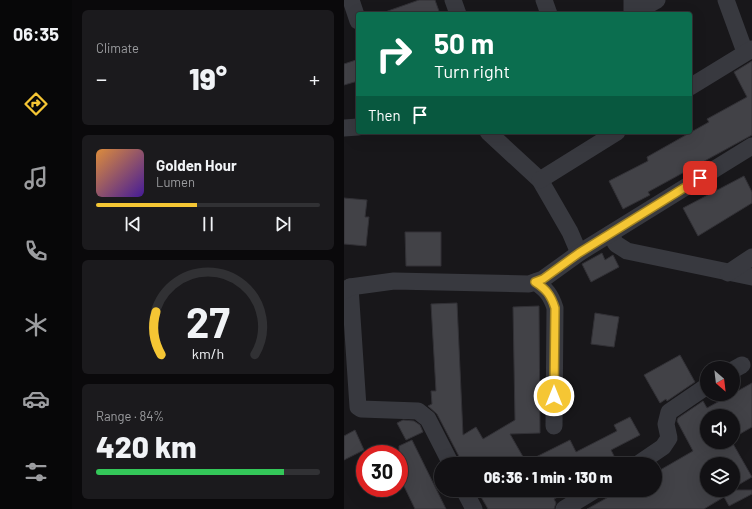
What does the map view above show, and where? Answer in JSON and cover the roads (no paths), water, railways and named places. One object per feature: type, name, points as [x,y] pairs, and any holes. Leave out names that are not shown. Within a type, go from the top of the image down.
[{"type":"street","points":[[351,0],[356,15]]},
{"type":"street","points":[[453,0],[457,12]]},
{"type":"street","points":[[544,0],[547,12]]},
{"type":"street","points":[[632,0],[632,12]]},
{"type":"street","points":[[636,12],[657,0]]},
{"type":"street","points":[[692,86],[749,51],[726,0]]},
{"type":"street","points":[[344,128],[356,127]]},
{"type":"street","points":[[490,134],[540,180],[570,232],[579,253]]},
{"type":"street","points":[[540,180],[614,134]]},
{"type":"street","points":[[447,457],[428,419],[418,411],[361,409],[358,407],[347,289],[394,281],[529,284],[539,280],[579,253],[752,146]]},
{"type":"street","points":[[610,234],[616,244],[627,251],[752,277]]},
{"type":"street","points":[[728,272],[752,257]]},
{"type":"street","points":[[539,280],[551,296],[555,308],[554,426]]},
{"type":"street","points":[[648,457],[663,447],[669,438],[666,424],[669,412],[700,391]]},
{"type":"street","points":[[468,497],[474,509]]},
{"type":"street","points":[[564,509],[584,497]]}]
